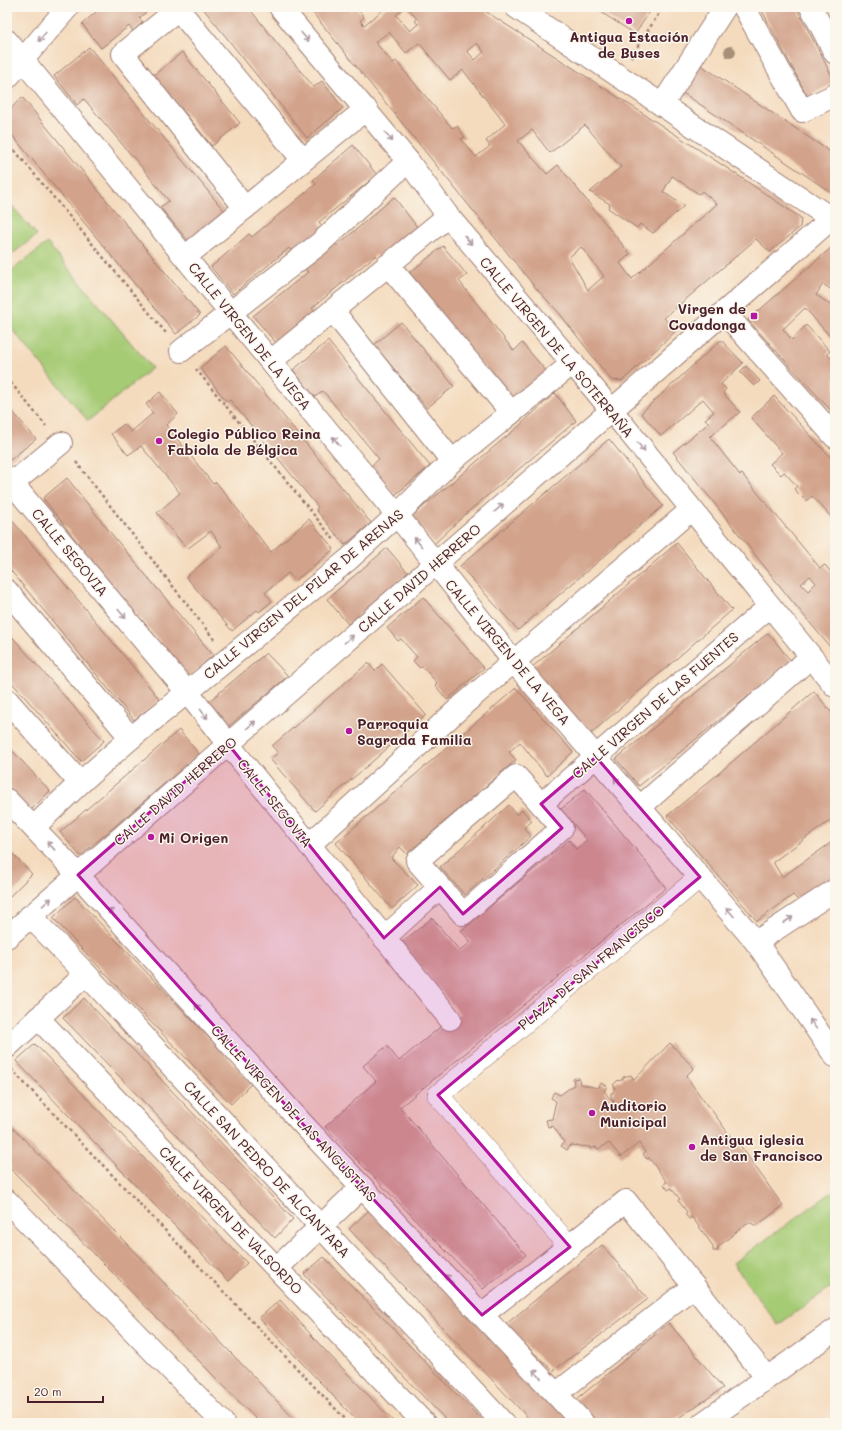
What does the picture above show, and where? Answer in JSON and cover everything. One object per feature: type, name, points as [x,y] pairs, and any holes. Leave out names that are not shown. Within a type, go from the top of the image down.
[{"type":"street","points":[[7,78],[68,7]]},
{"type":"street","name":"CALLE VIRGEN DE LA SOTERRAÑA","points":[[280,7],[408,161],[448,216],[573,363],[835,686]]},
{"type":"street","points":[[516,7],[833,220]]},
{"type":"street","points":[[662,105],[725,7]]},
{"type":"street","points":[[744,7],[802,110],[835,95]]},
{"type":"street","points":[[811,7],[835,53]]},
{"type":"street","points":[[245,208],[123,54],[178,9],[303,160]]},
{"type":"street","name":"CALLE VIRGEN DE LA VEGA","points":[[7,41],[397,515],[514,662],[756,942],[835,1056]]},
{"type":"street","points":[[185,257],[366,109]]},
{"type":"street","points":[[181,351],[319,244],[408,161]]},
{"type":"street","points":[[271,362],[448,216]]},
{"type":"street","name":"CALLE DAVID HERRERO","points":[[7,936],[724,312],[833,220]]},
{"type":"street","points":[[388,265],[511,412]]},
{"type":"street","points":[[333,311],[452,460]]},
{"type":"street","points":[[724,312],[835,436]]},
{"type":"street","name":"CALLE VIRGEN DEL PILAR DE ARENAS","points":[[34,827],[80,783],[131,738],[349,559],[397,515],[452,460],[573,363]]},
{"type":"street","points":[[9,483],[61,443]]},
{"type":"street","name":"CALLE SEGOVIA","points":[[9,483],[187,692],[450,1019]]},
{"type":"street","points":[[309,845],[464,704],[692,510]]},
{"type":"street","points":[[7,591],[131,738]]},
{"type":"street","name":"CALLE VIRGEN DE LAS FUENTES","points":[[541,804],[770,606]]},
{"type":"street","points":[[640,807],[811,657]]},
{"type":"street","points":[[7,700],[80,783]]},
{"type":"street","points":[[516,776],[562,828],[463,914],[440,887],[417,861],[516,776]]},
{"type":"street","name":"CALLE VIRGEN DE LAS ANGUSTIAS","points":[[7,800],[78,875],[295,1115],[583,1423]]},
{"type":"street","name":"PLAZA DE SAN FRANCISCO","points":[[570,1247],[438,1095],[478,1052],[700,878]]},
{"type":"street","points":[[384,938],[440,887]]},
{"type":"street","points":[[756,942],[835,890]]},
{"type":"street","name":"CALLE SAN PEDRO DE ALCANTARA","points":[[30,916],[86,974],[503,1423]]},
{"type":"street","points":[[7,1047],[86,974]]},
{"type":"street","name":"CALLE VIRGEN DE VALSORDO","points":[[38,1018],[424,1423]]},
{"type":"street","points":[[277,1268],[362,1187]]},
{"type":"street","points":[[7,1201],[223,1423]]},
{"type":"street","points":[[482,1315],[570,1247],[626,1201],[767,1378]]},
{"type":"street","points":[[556,1394],[694,1286]]},
{"type":"street","points":[[703,1423],[835,1330]]},
{"type":"path","points":[[619,76],[663,7]]},
{"type":"path","points":[[7,378],[61,443],[229,658]]},
{"type":"path","points":[[7,1065],[349,1423]]},
{"type":"highlighted area","points":[[228,744],[384,938],[440,887],[463,914],[562,828],[541,804],[596,757],[700,877],[438,1095],[570,1247],[482,1315],[300,1121],[78,875]]},
{"type":"green space","points":[[7,200],[37,235],[7,258]]},
{"type":"green space","points":[[47,243],[152,368],[88,421],[7,323],[7,274]]},
{"type":"green space","points":[[835,1190],[835,1284],[778,1325],[733,1263]]},
{"type":"building","points":[[102,7],[153,7],[139,18],[143,22],[133,31],[129,26],[101,48],[82,24]]},
{"type":"building","points":[[202,7],[248,7],[314,87],[322,81],[343,108],[307,138]]},
{"type":"building","points":[[308,7],[348,7],[351,11],[356,7],[364,17],[360,21],[364,25],[387,7],[402,7],[403,9],[396,15],[410,31],[418,24],[415,21],[417,19],[407,7],[457,7],[460,11],[465,7],[479,7],[727,168],[801,218],[800,227],[770,252],[756,239],[664,318],[676,331],[622,381],[611,380],[560,314],[535,287]],"holes":[[[389,32],[406,53],[419,43],[450,80],[463,70],[505,124],[486,141],[490,146],[476,157],[461,139],[465,137],[457,126],[452,128],[396,61],[393,63],[375,42]],[[477,43],[484,52],[475,60],[467,51]],[[585,125],[621,167],[590,192],[610,204],[608,208],[637,228],[640,224],[653,233],[684,206],[663,192],[672,176],[699,194],[702,191],[717,204],[632,279],[620,263],[630,254],[558,165],[547,174],[518,141],[532,130],[550,153]],[[581,247],[604,276],[588,290],[569,257]]]},
{"type":"building","name":"Antigua Estación de Buses","points":[[593,7],[653,7],[635,34]]},
{"type":"building","points":[[760,7],[796,7],[835,82],[808,97]]},
{"type":"building","points":[[89,47],[226,213],[190,243],[160,207],[169,201],[144,170],[84,99],[77,105],[54,76]]},
{"type":"building","points":[[182,52],[240,123],[212,146],[154,75]]},
{"type":"building","points":[[698,63],[835,155],[835,195],[680,91]]},
{"type":"building","points":[[22,97],[200,315],[176,334],[7,129],[7,113]]},
{"type":"building","points":[[353,145],[377,175],[319,222],[332,240],[337,246],[394,197],[418,228],[379,259],[376,255],[312,308],[315,312],[277,344],[253,316],[308,272],[289,248],[233,294],[211,267],[249,234],[252,237],[316,184],[313,180]]},
{"type":"building","points":[[443,246],[467,275],[459,281],[514,351],[522,343],[547,372],[512,401],[408,274]]},
{"type":"building","points":[[832,247],[835,249],[835,292],[823,284],[816,295],[835,308],[835,342],[805,308],[783,329],[792,340],[806,325],[830,351],[827,354],[835,362],[835,415],[748,320]]},
{"type":"building","points":[[401,322],[454,386],[427,408],[374,345]]},
{"type":"building","points":[[721,340],[743,363],[721,384],[726,389],[723,393],[740,412],[710,437],[740,475],[742,474],[820,568],[825,565],[835,577],[835,653],[673,452],[709,423],[705,419],[714,412],[703,399],[661,436],[641,413]],"holes":[[[810,576],[816,583],[808,591],[801,584]]]},
{"type":"building","points":[[328,341],[430,466],[395,495],[371,466],[379,459],[323,391],[315,397],[293,370]]},
{"type":"building","points":[[226,346],[371,523],[345,545],[316,510],[318,507],[230,400],[227,402],[200,368]]},
{"type":"building","points":[[746,366],[760,381],[754,386],[740,372]]},
{"type":"building","points":[[160,392],[178,414],[166,425],[213,484],[216,482],[271,552],[309,519],[334,549],[295,581],[288,573],[265,593],[272,601],[259,612],[257,610],[232,631],[186,577],[222,547],[211,531],[187,549],[157,513],[180,493],[141,446],[128,455],[111,434],[124,424],[131,432],[153,413],[146,404]]},
{"type":"building","points":[[555,393],[576,421],[469,511],[434,544],[412,516],[519,426]]},
{"type":"building","points":[[774,396],[835,462],[835,521],[812,496],[806,501],[794,489],[797,486],[784,472],[781,475],[770,464],[782,453],[751,418]]},
{"type":"building","points":[[7,405],[36,439],[10,460],[7,456]]},
{"type":"building","points":[[609,439],[663,506],[518,630],[460,566]]},
{"type":"building","points":[[67,478],[114,537],[213,655],[189,677],[89,557],[43,498]]},
{"type":"building","points":[[11,519],[160,700],[134,720],[7,566],[7,522]]},
{"type":"building","points":[[677,543],[732,610],[587,737],[530,669]]},
{"type":"building","points":[[387,548],[408,573],[348,624],[327,599]]},
{"type":"building","points":[[423,597],[484,668],[447,700],[435,685],[437,683],[422,666],[420,668],[413,661],[417,657],[401,639],[398,641],[387,628]]},
{"type":"building","points":[[7,631],[104,741],[81,761],[7,677]]},
{"type":"building","points":[[768,633],[791,661],[639,786],[616,759]]},
{"type":"building","points":[[266,653],[288,676],[228,727],[206,704]]},
{"type":"building","name":"Parroquia Sagrada Familia","points":[[368,663],[375,671],[382,664],[426,715],[315,811],[270,759],[278,753],[272,746]]},
{"type":"building","points":[[516,688],[573,752],[547,776],[520,742],[509,752],[516,760],[407,854],[400,847],[391,858],[418,885],[392,909],[336,843]]},
{"type":"building","points":[[814,691],[835,717],[835,817],[773,862],[782,877],[835,840],[835,883],[802,905],[793,895],[757,921],[667,816]]},
{"type":"building","points":[[179,730],[199,754],[80,856],[60,832]]},
{"type":"building","points":[[7,745],[50,791],[27,814],[7,792]]},
{"type":"building","points":[[585,789],[644,859],[666,888],[400,1107],[526,1255],[483,1289],[325,1127],[376,1081],[363,1066],[387,1046],[399,1061],[450,1019],[460,1014],[401,943],[432,918],[460,951],[471,942],[461,931],[569,840],[576,849],[587,840],[561,809]]},
{"type":"building","points":[[509,805],[517,815],[522,810],[532,821],[524,828],[531,836],[465,895],[440,867]]},
{"type":"building","points":[[12,853],[32,874],[7,899],[7,857]]},
{"type":"building","points":[[75,897],[252,1083],[231,1104],[142,1013],[53,918]]},
{"type":"building","points":[[84,998],[293,1219],[275,1238],[63,1018]]},
{"type":"building","name":"Antigua iglesia de San Francisco","points":[[670,1043],[694,1068],[686,1076],[733,1140],[735,1138],[783,1206],[756,1226],[751,1223],[747,1223],[718,1247],[718,1251],[713,1251],[713,1246],[692,1217],[689,1219],[685,1214],[687,1212],[678,1200],[680,1199],[671,1188],[668,1190],[664,1184],[667,1182],[649,1158],[647,1159],[643,1154],[645,1152],[639,1143],[621,1157],[609,1143],[598,1149],[596,1147],[590,1149],[590,1147],[571,1145],[567,1150],[561,1146],[564,1142],[553,1126],[548,1127],[546,1120],[552,1119],[556,1101],[551,1098],[554,1092],[560,1095],[574,1085],[573,1079],[579,1078],[580,1084],[598,1088],[601,1083],[607,1086],[604,1091],[614,1104],[613,1100],[611,1100],[611,1093],[613,1093],[615,1087],[613,1085],[618,1080],[623,1079],[623,1077],[631,1075],[634,1080]]},
{"type":"building","points":[[35,1044],[161,1176],[247,1263],[228,1281],[16,1061]]},
{"type":"building","points":[[7,1122],[122,1239],[298,1423],[260,1423],[7,1165]]},
{"type":"building","points":[[369,1210],[575,1423],[533,1423],[349,1229]]},
{"type":"building","points":[[602,1245],[648,1299],[553,1371],[505,1325]]},
{"type":"building","points":[[324,1257],[485,1423],[449,1423],[304,1274]]},
{"type":"building","points":[[280,1300],[321,1346],[395,1423],[359,1423],[259,1318]]},
{"type":"building","points":[[669,1323],[723,1388],[671,1423],[597,1423],[576,1400]]},
{"type":"place","name":"Antigua Estación de Buses","points":[[629,21]]},
{"type":"place","name":"Virgen de Covadonga","points":[[754,316]]},
{"type":"place","name":"Colegio Público Reina Fabiola de Bélgica","points":[[159,441]]},
{"type":"place","name":"Parroquia Sagrada Familia","points":[[349,731]]},
{"type":"place","name":"Mi Origen","points":[[151,837]]},
{"type":"place","name":"Auditorio Municipal","points":[[592,1113]]},
{"type":"place","name":"Antigua iglesia de San Francisco","points":[[692,1147]]}]
